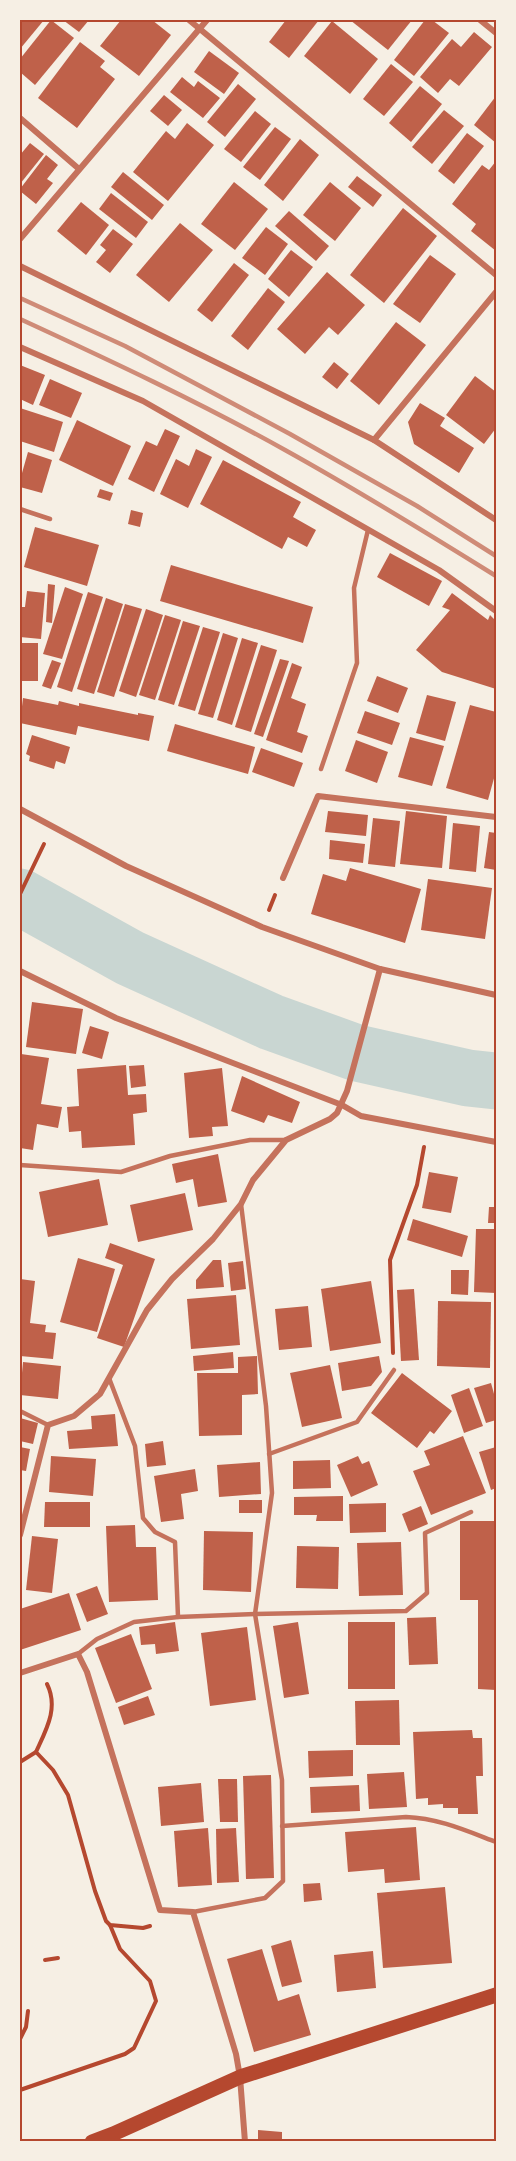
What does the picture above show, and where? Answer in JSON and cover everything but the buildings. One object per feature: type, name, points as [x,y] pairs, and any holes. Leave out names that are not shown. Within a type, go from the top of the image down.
[{"type":"main road","points":[[92,2142],[240,2077],[496,1995]]},
{"type":"street","points":[[189,20],[496,274]]},
{"type":"street","points":[[20,239],[207,20]]},
{"type":"street","points":[[480,20],[496,33]]},
{"type":"street","points":[[20,118],[79,169]]},
{"type":"street","points":[[20,266],[374,440],[496,520]]},
{"type":"street","points":[[374,440],[496,292]]},
{"type":"street","points":[[20,347],[144,401],[439,570],[496,611]]},
{"type":"street","points":[[283,878],[318,796],[496,817]]},
{"type":"street","points":[[20,809],[126,866],[262,927],[380,969],[496,995]]},
{"type":"street","points":[[20,1535],[48,1425],[74,1416],[100,1394],[147,1310],[172,1279],[213,1239],[241,1204],[253,1180],[286,1140],[330,1119],[337,1113],[347,1090],[380,969]]},
{"type":"street","points":[[20,971],[116,1018],[342,1105],[361,1116],[496,1142]]},
{"type":"street","points":[[20,1673],[78,1654],[87,1672],[160,1910],[193,1912],[233,2043],[240,2077],[245,2142]]},
{"type":"lane","points":[[20,509],[50,519]]},
{"type":"lane","points":[[321,769],[357,663],[354,588],[368,530]]},
{"type":"lane","points":[[20,1165],[121,1172],[170,1156],[250,1140],[286,1140]]},
{"type":"lane","points":[[193,1912],[265,1898],[283,1881],[282,1780],[255,1614],[272,1493],[266,1406],[241,1204]]},
{"type":"lane","points":[[269,1454],[357,1422],[394,1370]]},
{"type":"lane","points":[[109,1377],[135,1446],[142,1518],[154,1532],[174,1542],[178,1617]]},
{"type":"lane","points":[[20,1411],[48,1425]]},
{"type":"lane","points":[[78,1654],[97,1639],[134,1622],[178,1617],[406,1611],[427,1593],[424,1533],[471,1512]]},
{"type":"lane","points":[[282,1826],[406,1817],[425,1818],[496,1842]]},
{"type":"path","points":[[20,894],[48,837]]},
{"type":"path","points":[[262,927],[283,878]]},
{"type":"path","points":[[394,1370],[390,1260],[417,1185],[427,1129]]},
{"type":"path","points":[[20,1762],[36,1752],[50,1723],[51,1692],[39,1667]]},
{"type":"path","points":[[36,1752],[53,1770],[68,1795],[105,1922],[110,1925],[143,1928],[150,1926],[160,1910]]},
{"type":"path","points":[[20,2090],[125,2054],[134,2048],[156,2001],[150,1981],[120,1949],[110,1925]]},
{"type":"path","points":[[45,1960],[58,1958]]},
{"type":"path","points":[[20,2038],[26,2027],[28,2011]]},
{"type":"waterway","points":[[20,897],[130,958],[271,1022],[357,1053],[468,1078],[496,1081]]},
{"type":"railway","points":[[20,298],[125,346],[290,434],[417,506],[496,556]]},
{"type":"railway","points":[[20,319],[253,432],[365,496],[496,576]]}]
